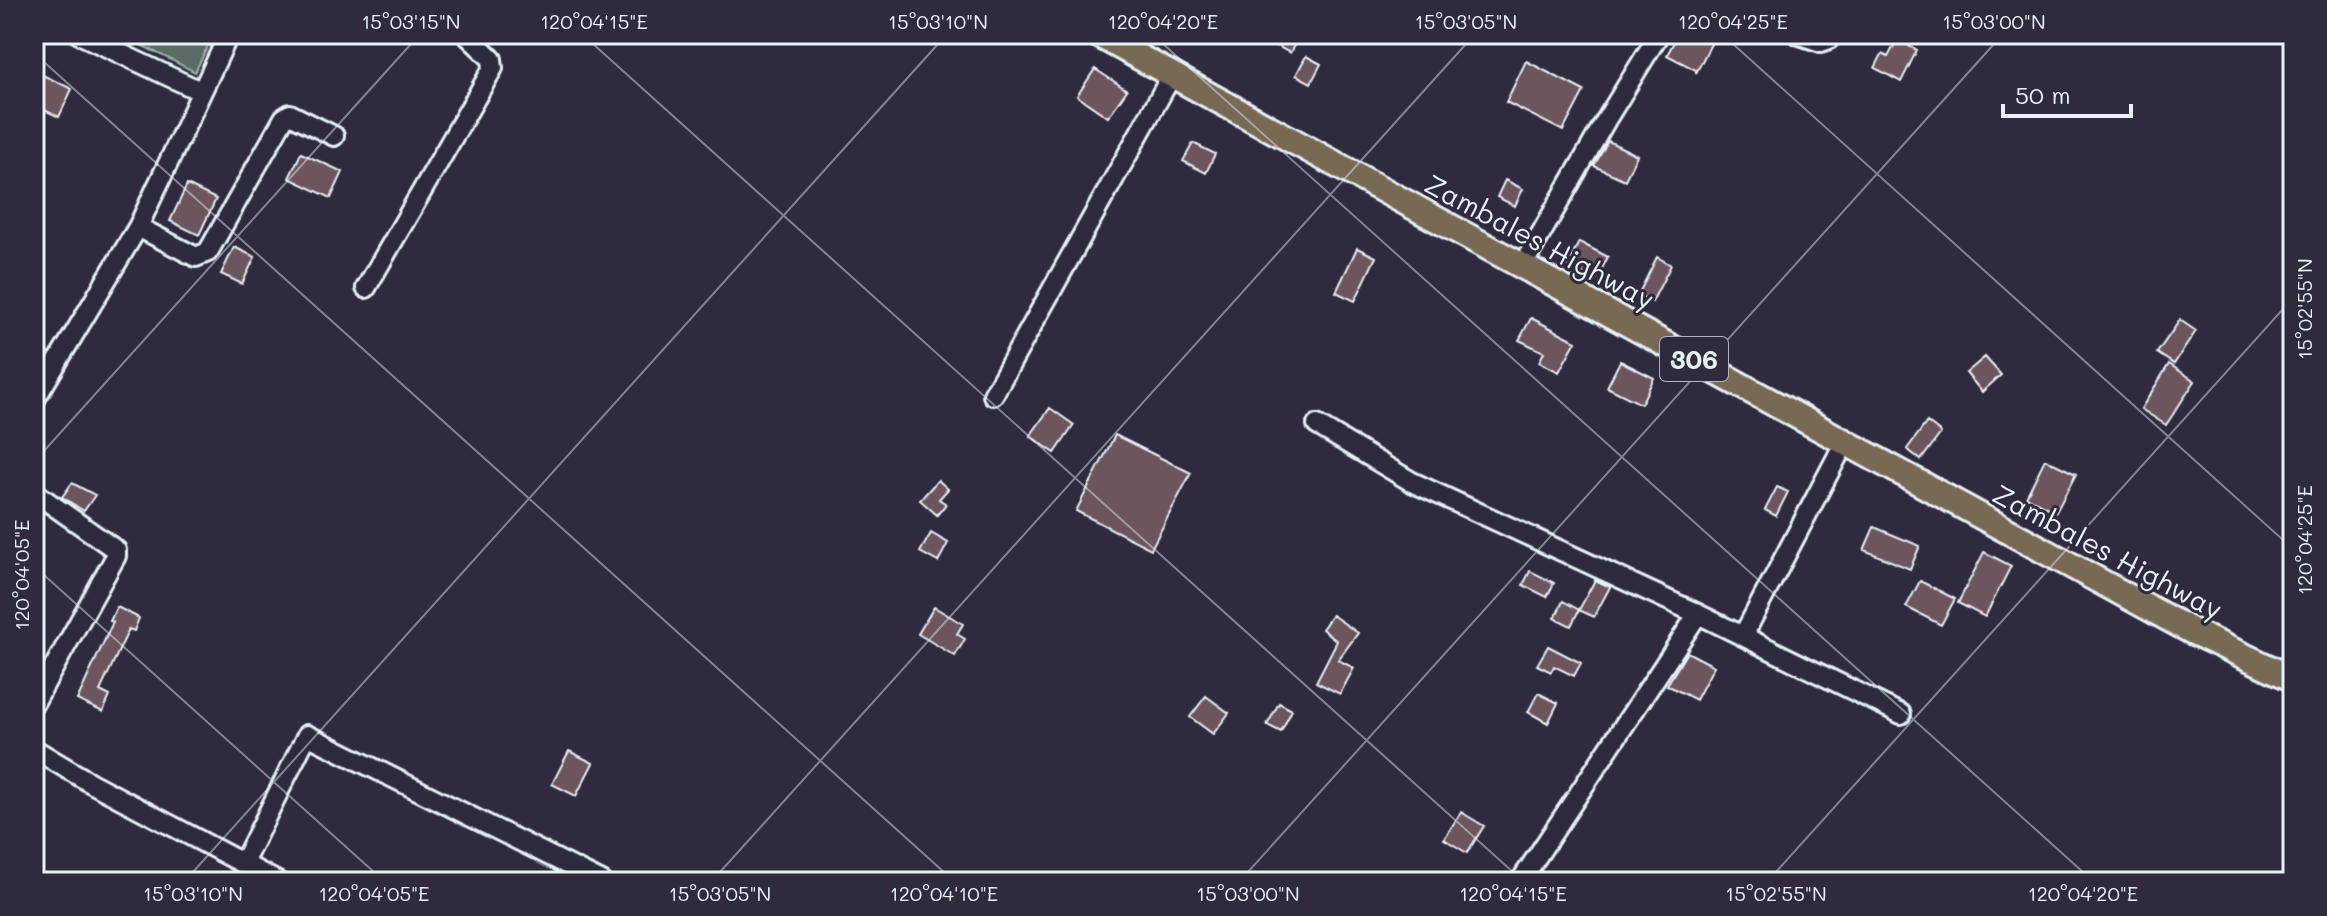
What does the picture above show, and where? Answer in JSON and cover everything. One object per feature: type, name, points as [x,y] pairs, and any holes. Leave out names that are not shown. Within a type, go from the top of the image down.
[{"type":"main road","name":"Zambales Highway","points":[[1097,34],[2193,632],[2293,679]]},
{"type":"street","points":[[79,34],[200,91]]},
{"type":"street","points":[[34,401],[138,227],[229,34]]},
{"type":"street","points":[[366,288],[493,68],[492,59],[466,34]]},
{"type":"street","points":[[1523,265],[1659,34]]},
{"type":"street","points":[[1797,34],[1821,42],[1829,39]]},
{"type":"street","points":[[993,395],[1172,75]]},
{"type":"street","points":[[138,227],[196,257],[202,256],[208,252],[284,118],[290,114],[299,117],[334,136]]},
{"type":"street","points":[[1317,425],[1412,482],[1698,614],[1901,714]]},
{"type":"street","points":[[1743,636],[1845,442]]},
{"type":"street","points":[[34,492],[116,550],[116,556],[34,703]]},
{"type":"street","points":[[1520,882],[1698,614]]},
{"type":"street","points":[[243,863],[307,735],[602,882]]},
{"type":"street","points":[[34,749],[91,783],[278,882]]},
{"type":"green space","points":[[119,34],[214,34],[195,72]]},
{"type":"building","points":[[1254,34],[1300,34],[1290,53]]},
{"type":"building","points":[[1678,34],[1716,34],[1696,73],[1696,70],[1667,55]]},
{"type":"building","points":[[1897,40],[1917,50],[1901,82],[1875,68],[1882,54],[1888,57]]},
{"type":"building","points":[[1306,56],[1321,64],[1311,83],[1296,75]]},
{"type":"building","points":[[1526,61],[1584,91],[1563,131],[1506,102]]},
{"type":"building","points":[[1095,69],[1127,90],[1108,117],[1077,96]]},
{"type":"building","points":[[34,71],[72,89],[59,117],[34,105]]},
{"type":"building","points":[[1608,141],[1637,155],[1625,180],[1594,166]]},
{"type":"building","points":[[1193,143],[1215,154],[1206,173],[1183,161]]},
{"type":"building","points":[[301,153],[343,172],[331,198],[289,178]]},
{"type":"building","points":[[1505,180],[1523,189],[1515,206],[1497,197]]},
{"type":"building","points":[[187,185],[216,199],[199,235],[170,221]]},
{"type":"building","points":[[1579,242],[1608,257],[1596,280],[1567,266]]},
{"type":"building","points":[[234,247],[255,257],[242,284],[221,274]]},
{"type":"building","points":[[1357,248],[1376,257],[1355,301],[1336,292]]},
{"type":"building","points":[[1657,257],[1671,265],[1652,302],[1638,295]]},
{"type":"building","points":[[1531,318],[1576,341],[1559,372],[1539,362],[1544,352],[1519,340]]},
{"type":"building","points":[[2180,320],[2196,331],[2174,364],[2157,353]]},
{"type":"building","points":[[1985,357],[2001,375],[1982,392],[1966,373]]},
{"type":"building","points":[[1620,361],[1654,378],[1641,404],[1607,387]]},
{"type":"building","points":[[2169,364],[2195,381],[2166,425],[2141,409]]},
{"type":"building","points":[[1050,408],[1074,425],[1055,453],[1030,436]]},
{"type":"building","points":[[1927,422],[1941,433],[1921,460],[1907,449]]},
{"type":"building","points":[[1115,435],[1191,473],[1151,549],[1076,511]]},
{"type":"building","points":[[2045,459],[2076,474],[2056,512],[2026,497]]},
{"type":"building","points":[[938,480],[948,489],[939,499],[946,504],[937,515],[920,500]]},
{"type":"building","points":[[72,483],[95,495],[84,511],[62,497]]},
{"type":"building","points":[[1777,487],[1788,492],[1776,516],[1765,510]]},
{"type":"building","points":[[1874,527],[1920,546],[1910,569],[1864,550]]},
{"type":"building","points":[[931,533],[948,543],[938,562],[920,552]]},
{"type":"building","points":[[1984,552],[2011,566],[1985,617],[1958,603]]},
{"type":"building","points":[[1530,571],[1554,583],[1547,597],[1523,585]]},
{"type":"building","points":[[1595,580],[1610,587],[1594,617],[1579,610]]},
{"type":"building","points":[[1920,581],[1955,599],[1941,625],[1906,607]]},
{"type":"building","points":[[1563,601],[1579,610],[1571,626],[1555,618]]},
{"type":"building","points":[[117,607],[139,618],[134,631],[129,629],[100,691],[110,696],[103,712],[77,700]]},
{"type":"building","points":[[934,607],[963,624],[957,634],[965,639],[955,656],[918,634]]},
{"type":"building","points":[[1332,615],[1358,633],[1338,660],[1354,668],[1340,694],[1316,682],[1337,641],[1322,629]]},
{"type":"building","points":[[1548,646],[1581,663],[1574,676],[1554,666],[1551,672],[1537,665]]},
{"type":"building","points":[[1687,652],[1714,666],[1696,700],[1667,685]]},
{"type":"building","points":[[1538,693],[1558,703],[1548,723],[1528,712]]},
{"type":"building","points":[[1206,696],[1229,713],[1213,734],[1190,717]]},
{"type":"building","points":[[1279,703],[1292,710],[1281,732],[1267,725]]},
{"type":"building","points":[[569,751],[593,763],[576,796],[552,784]]},
{"type":"building","points":[[1461,812],[1484,826],[1467,853],[1444,839]]}]
